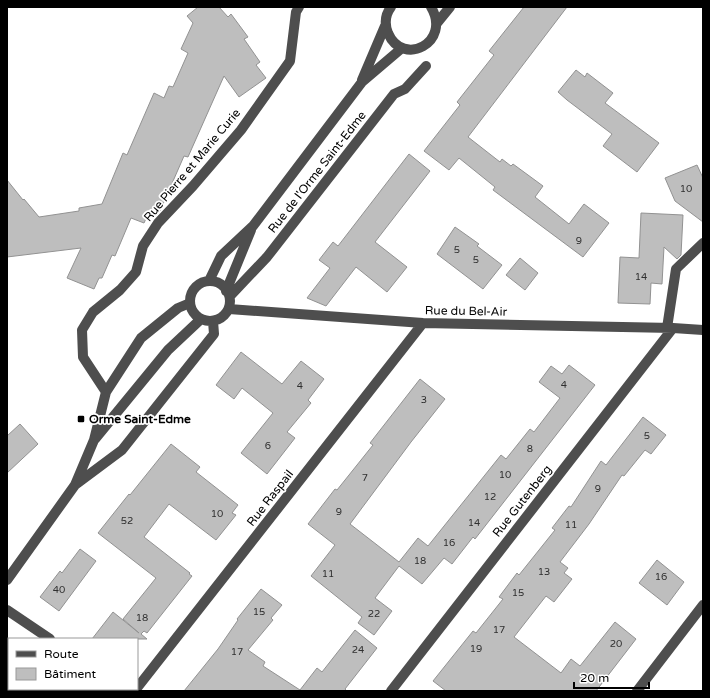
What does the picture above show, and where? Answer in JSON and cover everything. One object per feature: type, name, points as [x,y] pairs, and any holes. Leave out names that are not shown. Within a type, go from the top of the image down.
[{"type":"street","name":"Rue Pierre et Marie Curie","points":[[106,392],[83,357],[82,330],[92,312],[120,290],[136,272],[143,246],[158,223],[193,186],[241,130],[290,61],[296,12],[299,7]]},
{"type":"street","name":"Rue de l'Orme Saint-Edme","points":[[362,82],[385,26],[385,18],[391,7]]},
{"type":"street","points":[[385,26],[391,40],[396,45],[402,48],[417,49],[432,39],[435,32],[435,14],[431,7]]},
{"type":"street","points":[[436,23],[450,7]]},
{"type":"street","name":"Rue de l'Orme Saint-Edme","points":[[209,281],[222,256],[253,226],[362,82],[402,48]]},
{"type":"street","name":"Rue de l'Orme Saint-Edme","points":[[228,293],[267,257],[394,94],[405,89],[426,66]]},
{"type":"street","name":"Rue de l'Orme Saint-Edme","points":[[228,293],[253,226]]},
{"type":"street","points":[[670,328],[676,268],[703,244]]},
{"type":"street","points":[[209,281],[222,284],[228,293],[230,302],[229,309],[223,317],[208,322],[201,320],[192,311],[190,303],[192,292],[196,286],[209,281]]},
{"type":"street","points":[[7,580],[75,485],[94,440],[106,392],[141,338],[178,308],[190,303]]},
{"type":"street","name":"Rue du Bel-Air","points":[[229,309],[423,323],[703,330]]},
{"type":"street","points":[[94,440],[168,350],[201,320]]},
{"type":"street","points":[[75,485],[122,450],[214,334],[213,321]]},
{"type":"street","name":"Rue Raspail","points":[[138,686],[423,323]]},
{"type":"street","name":"Rue Gutenberg","points":[[391,691],[670,328]]},
{"type":"street","points":[[637,691],[703,605]]},
{"type":"street","points":[[7,610],[49,638]]},
{"type":"building","points":[[198,7],[219,7],[228,17],[231,14],[248,37],[244,39],[260,62],[256,65],[266,78],[239,97],[224,76],[188,157],[184,156],[160,211],[158,213],[150,210],[144,223],[131,218],[115,256],[112,255],[102,278],[99,278],[94,289],[67,278],[81,248],[7,257],[7,180],[39,217],[79,211],[79,208],[102,204],[123,153],[127,155],[154,93],[164,98],[169,86],[173,87],[188,53],[181,49],[193,23],[187,16]]},
{"type":"building","points":[[524,7],[567,7],[468,137],[500,162],[502,159],[511,166],[513,164],[543,186],[535,197],[569,224],[584,204],[609,223],[583,257],[493,190],[495,187],[459,158],[449,170],[424,151],[460,105],[457,102],[494,55],[489,51]]},
{"type":"building","points":[[576,70],[585,77],[587,73],[613,93],[605,103],[659,143],[637,172],[603,146],[612,134],[558,92]]},
{"type":"building","points":[[409,154],[430,171],[375,242],[407,267],[387,292],[356,267],[326,306],[307,298],[330,268],[319,260],[333,242],[338,246]]},
{"type":"building","points":[[697,165],[703,178],[703,222],[675,201],[665,178]]},
{"type":"building","points":[[641,213],[683,215],[681,255],[677,259],[664,247],[662,284],[651,283],[650,304],[618,303],[620,257],[639,258]]},
{"type":"building","points":[[455,227],[479,244],[477,246],[502,265],[483,289],[437,254]]},
{"type":"building","points":[[520,258],[538,273],[525,290],[506,275]]},
{"type":"building","points":[[241,352],[282,384],[301,361],[324,379],[308,400],[311,403],[287,432],[295,438],[267,474],[241,453],[273,413],[242,388],[234,399],[216,385]]},
{"type":"building","points":[[569,365],[595,385],[475,539],[473,537],[452,564],[444,558],[422,584],[399,566],[375,598],[392,611],[374,635],[358,623],[362,617],[311,576],[335,545],[308,524],[335,489],[337,490],[373,445],[370,443],[420,379],[445,399],[350,524],[399,562],[418,538],[428,546],[501,455],[506,459],[530,429],[534,432],[560,398],[539,382],[551,366],[562,374]]},
{"type":"building","points":[[643,417],[666,435],[651,454],[645,450],[624,476],[622,475],[589,524],[560,562],[568,568],[564,573],[572,579],[554,602],[546,596],[514,637],[561,673],[571,659],[580,666],[615,622],[636,639],[596,691],[446,691],[433,681],[473,631],[476,633],[503,599],[499,597],[517,573],[519,575],[555,530],[552,528],[569,506],[571,507],[601,461],[606,465]]},
{"type":"building","points":[[20,424],[38,444],[7,473],[7,436]]},
{"type":"building","points":[[171,444],[200,467],[196,472],[238,505],[232,513],[236,515],[216,540],[169,504],[144,537],[192,576],[147,633],[144,631],[141,634],[147,639],[93,638],[113,612],[139,633],[123,619],[156,578],[98,533],[129,494],[130,495]]},
{"type":"building","points":[[80,549],[96,561],[59,611],[40,597],[60,571],[62,573]]},
{"type":"building","points":[[657,560],[684,582],[667,605],[639,583]]},
{"type":"building","points":[[261,589],[282,605],[271,618],[273,620],[248,650],[265,662],[263,666],[300,690],[317,668],[322,672],[355,630],[377,648],[345,689],[347,691],[184,691],[218,649],[238,620],[237,619]]},
{"type":"place","name":"Orme Saint-Edme","points":[[81,419]]}]
